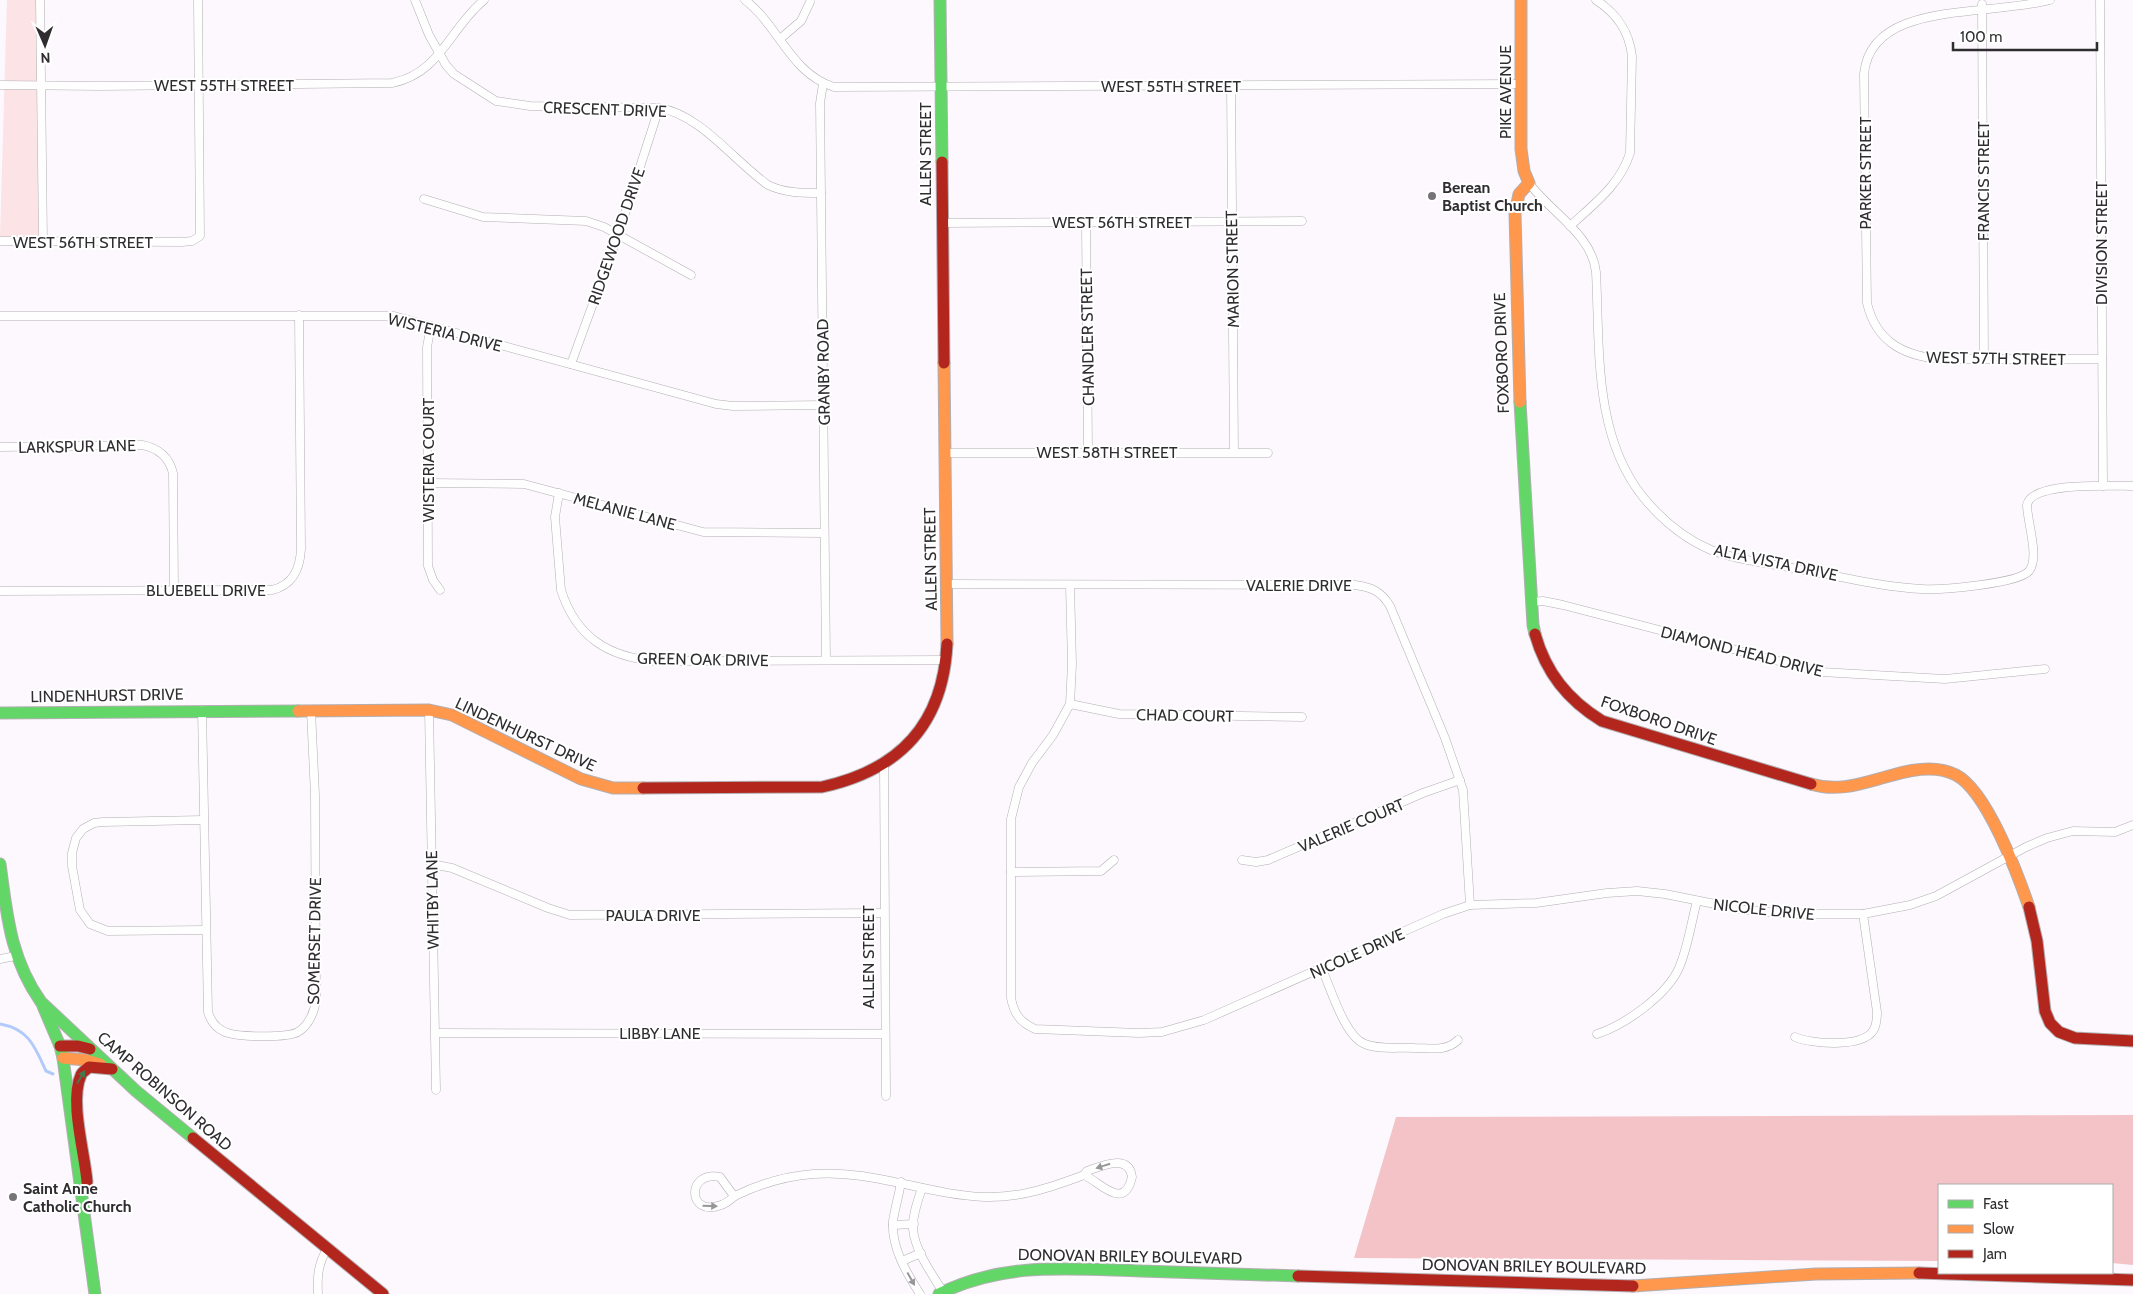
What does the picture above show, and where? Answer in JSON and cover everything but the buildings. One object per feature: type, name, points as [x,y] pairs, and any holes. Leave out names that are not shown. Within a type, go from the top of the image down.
[{"type":"street","points":[[40,0],[43,240]]},
{"type":"street","points":[[198,0],[199,85]]},
{"type":"street","name":"CRESCENT DRIVE","points":[[415,0],[440,56],[454,74],[487,96],[507,104],[659,108],[681,114],[778,190],[793,193],[821,194]]},
{"type":"street","name":"WEST 55TH STREET","points":[[0,85],[392,83],[418,75],[440,56],[468,15],[484,0]]},
{"type":"street","points":[[745,0],[759,12],[800,68],[823,84]]},
{"type":"street","name":"ALLEN STREET","points":[[886,1096],[884,765],[910,740],[930,714],[942,686],[946,660],[947,584],[940,0]]},
{"type":"street","name":"PIKE AVENUE","points":[[1521,0],[1521,149],[1524,171],[1529,183]]},
{"type":"street","points":[[1570,226],[1610,190],[1626,166],[1630,153],[1630,42],[1620,21],[1596,0]]},
{"type":"street","points":[[1956,4],[2029,4],[2050,0]]},
{"type":"street","name":"DIVISION STREET","points":[[2100,0],[2103,486]]},
{"type":"street","points":[[780,39],[801,21],[810,2]]},
{"type":"street","name":"FRANCIS STREET","points":[[1982,4],[1984,359]]},
{"type":"street","name":"PARKER STREET","points":[[1886,23],[1872,42],[1865,64],[1865,282],[1867,303],[1875,324],[1893,345]]},
{"type":"street","name":"WEST 55TH STREET","points":[[823,84],[851,88],[1520,84]]},
{"type":"street","name":"GRANBY ROAD","points":[[823,84],[820,102],[826,660]]},
{"type":"street","name":"WEST 56TH STREET","points":[[0,241],[167,242],[197,240],[201,232],[199,85]]},
{"type":"street","name":"MARION STREET","points":[[1230,85],[1234,452]]},
{"type":"street","name":"RIDGEWOOD DRIVE","points":[[571,364],[618,235],[659,108]]},
{"type":"street","name":"ALTA VISTA DRIVE","points":[[1529,183],[1537,194],[1570,226],[1585,244],[1596,268],[1602,386],[1617,454],[1626,473],[1643,496],[1671,525],[1686,536],[1726,555],[1908,588],[1944,589],[2018,578],[2030,570],[2033,559],[2027,509],[2028,501],[2034,494],[2062,488],[2103,486]]},
{"type":"street","name":"FOXBORO DRIVE","points":[[1529,183],[1523,188],[1516,203],[1518,373],[1533,625],[1538,646],[1552,677],[1574,703],[1602,721],[1816,786],[1850,787],[1926,768],[1956,774],[1970,784],[1978,797],[2024,890],[2034,922],[2047,1018],[2055,1029],[2062,1034],[2076,1039],[2133,1041]]},
{"type":"street","points":[[424,199],[483,217],[586,221],[618,235],[691,276]]},
{"type":"street","name":"WEST 56TH STREET","points":[[942,223],[1302,221]]},
{"type":"street","name":"CHANDLER STREET","points":[[1086,222],[1088,452]]},
{"type":"street","name":"BLUEBELL DRIVE","points":[[0,591],[272,590],[286,585],[298,569],[301,549],[298,315]]},
{"type":"street","name":"WISTERIA DRIVE","points":[[0,316],[394,316],[716,404],[734,406],[823,405]]},
{"type":"street","name":"WISTERIA COURT","points":[[431,326],[427,347],[428,566],[433,580],[440,590]]},
{"type":"street","name":"WEST 57TH STREET","points":[[1893,345],[1907,353],[1938,359],[2102,359]]},
{"type":"street","name":"LARKSPUR LANE","points":[[0,447],[142,445],[159,451],[167,460],[172,473],[174,590]]},
{"type":"street","name":"WEST 58TH STREET","points":[[945,452],[1268,452]]},
{"type":"street","name":"MELANIE LANE","points":[[428,483],[513,482],[703,532],[824,534]]},
{"type":"street","points":[[2103,486],[2133,486]]},
{"type":"street","name":"GREEN OAK DRIVE","points":[[559,493],[555,517],[559,580],[564,602],[584,632],[608,650],[637,660],[655,661],[946,660]]},
{"type":"street","name":"VALERIE DRIVE","points":[[947,584],[1350,585],[1372,588],[1383,595],[1390,606],[1445,738],[1460,780],[1465,808],[1470,905]]},
{"type":"street","name":"NICOLE DRIVE","points":[[1070,585],[1072,664],[1070,704],[1053,735],[1032,763],[1019,787],[1011,819],[1012,998],[1014,1009],[1021,1021],[1035,1029],[1139,1033],[1173,1030],[1204,1020],[1443,914],[1470,905],[1536,903],[1631,891],[1658,893],[1745,910],[1792,914],[1863,914],[1910,905],[1936,896],[2038,841],[2060,834],[2079,831],[2115,832],[2133,825]]},
{"type":"street","name":"DIAMOND HEAD DRIVE","points":[[1531,602],[1543,601],[1563,605],[1821,672],[1945,679],[2045,669]]},
{"type":"street","name":"CHAD COURT","points":[[1070,704],[1119,714],[1302,717]]},
{"type":"street","name":"LINDENHURST DRIVE","points":[[0,713],[202,710],[430,710],[452,715],[588,782],[613,788],[822,787],[852,780],[884,765]]},
{"type":"street","name":"SOMERSET DRIVE","points":[[202,710],[205,930],[207,1005],[210,1020],[214,1025],[227,1033],[235,1035],[281,1035],[298,1032],[304,1027],[312,1016],[316,999],[315,794],[311,710]]},
{"type":"street","name":"WHITBY LANE","points":[[430,710],[436,1090]]},
{"type":"street","name":"VALERIE COURT","points":[[1242,860],[1256,862],[1268,860],[1424,793],[1460,780]]},
{"type":"street","points":[[203,820],[94,823],[78,833],[73,844],[72,859],[81,913],[88,922],[96,927],[112,931],[205,930]]},
{"type":"street","points":[[1011,872],[1096,871],[1104,869],[1114,860]]},
{"type":"street","name":"CAMP ROBINSON ROAD","points":[[0,864],[15,956],[29,988],[41,1002],[112,1069],[383,1294]]},
{"type":"street","name":"PAULA DRIVE","points":[[431,864],[452,868],[548,908],[570,914],[884,913]]},
{"type":"street","points":[[1597,1034],[1611,1029],[1633,1016],[1672,980],[1681,962],[1696,901]]},
{"type":"street","points":[[1794,1037],[1815,1043],[1831,1043],[1856,1040],[1868,1036],[1873,1031],[1877,1012],[1863,914]]},
{"type":"street","points":[[0,959],[15,956]]},
{"type":"street","points":[[1322,969],[1345,1023],[1353,1036],[1363,1044],[1384,1047],[1440,1048],[1451,1046],[1458,1040]]},
{"type":"street","points":[[41,1002],[60,1046],[95,1294]]},
{"type":"street","name":"LIBBY LANE","points":[[436,1033],[885,1034]]},
{"type":"street","points":[[60,1046],[78,1046],[90,1049]]},
{"type":"street","points":[[62,1058],[86,1060],[112,1069]]},
{"type":"street","points":[[82,1192],[87,1178],[77,1108],[76,1083],[83,1071],[89,1067],[112,1069]]},
{"type":"street","points":[[734,1196],[720,1177],[710,1175],[700,1180],[696,1186],[696,1202],[708,1207],[727,1203],[734,1196],[778,1180],[814,1174],[855,1174],[964,1196],[987,1197],[1042,1191],[1084,1175],[1087,1171],[1114,1162],[1126,1165],[1130,1169],[1132,1177],[1131,1182],[1123,1192],[1116,1194],[1102,1188],[1084,1175]]},
{"type":"street","points":[[901,1182],[894,1225],[895,1244],[920,1294]]},
{"type":"street","points":[[922,1188],[916,1206],[913,1229],[921,1253],[941,1293]]},
{"type":"street","points":[[894,1225],[914,1224]]},
{"type":"street","points":[[318,1294],[317,1276],[320,1262],[327,1249]]},
{"type":"street","points":[[902,1261],[921,1253]]},
{"type":"street","name":"DONOVAN BRILEY BOULEVARD","points":[[941,1293],[972,1280],[999,1272],[1039,1268],[1620,1286],[1878,1273],[2133,1280]]},
{"type":"shaded area","points":[[7,0],[37,0],[40,238],[0,237]]},
{"type":"shaded area","points":[[2133,1115],[2133,1265],[2113,1263],[2113,1184],[1938,1184],[1938,1261],[1354,1258],[1396,1117]]},
{"type":"waterway","points":[[0,1024],[18,1030],[30,1040],[46,1071],[53,1074]]},
{"type":"traffic: fast","points":[[940,0],[942,162]]},
{"type":"traffic: fast","points":[[1520,402],[1535,634]]},
{"type":"traffic: fast","points":[[0,713],[298,711]]},
{"type":"traffic: fast","points":[[0,864],[8,918],[16,952],[22,969],[41,1002],[136,1091],[193,1138]]},
{"type":"traffic: fast","points":[[43,1006],[60,1046],[63,1058],[95,1294]]},
{"type":"traffic: fast","points":[[939,1294],[964,1283],[988,1276],[1038,1269],[1298,1276]]},
{"type":"traffic: slow","points":[[1520,402],[1515,213],[1519,194],[1529,183],[1524,171],[1521,149],[1521,0]]},
{"type":"traffic: slow","points":[[944,363],[947,644]]},
{"type":"traffic: slow","points":[[298,711],[429,710],[452,715],[581,779],[613,788],[643,788]]},
{"type":"traffic: slow","points":[[1811,784],[1842,787],[1925,769],[1941,770],[1956,775],[1968,784],[1990,815],[2009,855],[2029,907]]},
{"type":"traffic: slow","points":[[63,1058],[86,1060],[100,1064]]},
{"type":"traffic: slow","points":[[1633,1286],[1816,1274],[1919,1273]]},
{"type":"traffic: jam","points":[[942,162],[944,363]]},
{"type":"traffic: jam","points":[[1535,634],[1545,661],[1560,684],[1579,704],[1602,721],[1811,784]]},
{"type":"traffic: jam","points":[[643,788],[822,787],[850,779],[874,769],[895,755],[912,739],[926,720],[937,698],[944,672],[947,644]]},
{"type":"traffic: jam","points":[[2029,907],[2037,941],[2045,1011],[2050,1023],[2059,1032],[2075,1038],[2133,1041]]},
{"type":"traffic: jam","points":[[60,1046],[78,1046],[90,1049]]},
{"type":"traffic: jam","points":[[87,1182],[77,1113],[78,1086],[82,1074],[89,1067],[112,1069]]},
{"type":"traffic: jam","points":[[193,1138],[383,1294]]},
{"type":"traffic: jam","points":[[1919,1273],[1938,1274]]},
{"type":"traffic: jam","points":[[1950,1274],[2133,1280]]},
{"type":"traffic: jam","points":[[1298,1276],[1633,1286]]},
{"type":"place","name":"Berean Baptist Church","points":[[1432,196]]},
{"type":"place","name":"Saint Anne Catholic Church","points":[[13,1197]]}]
